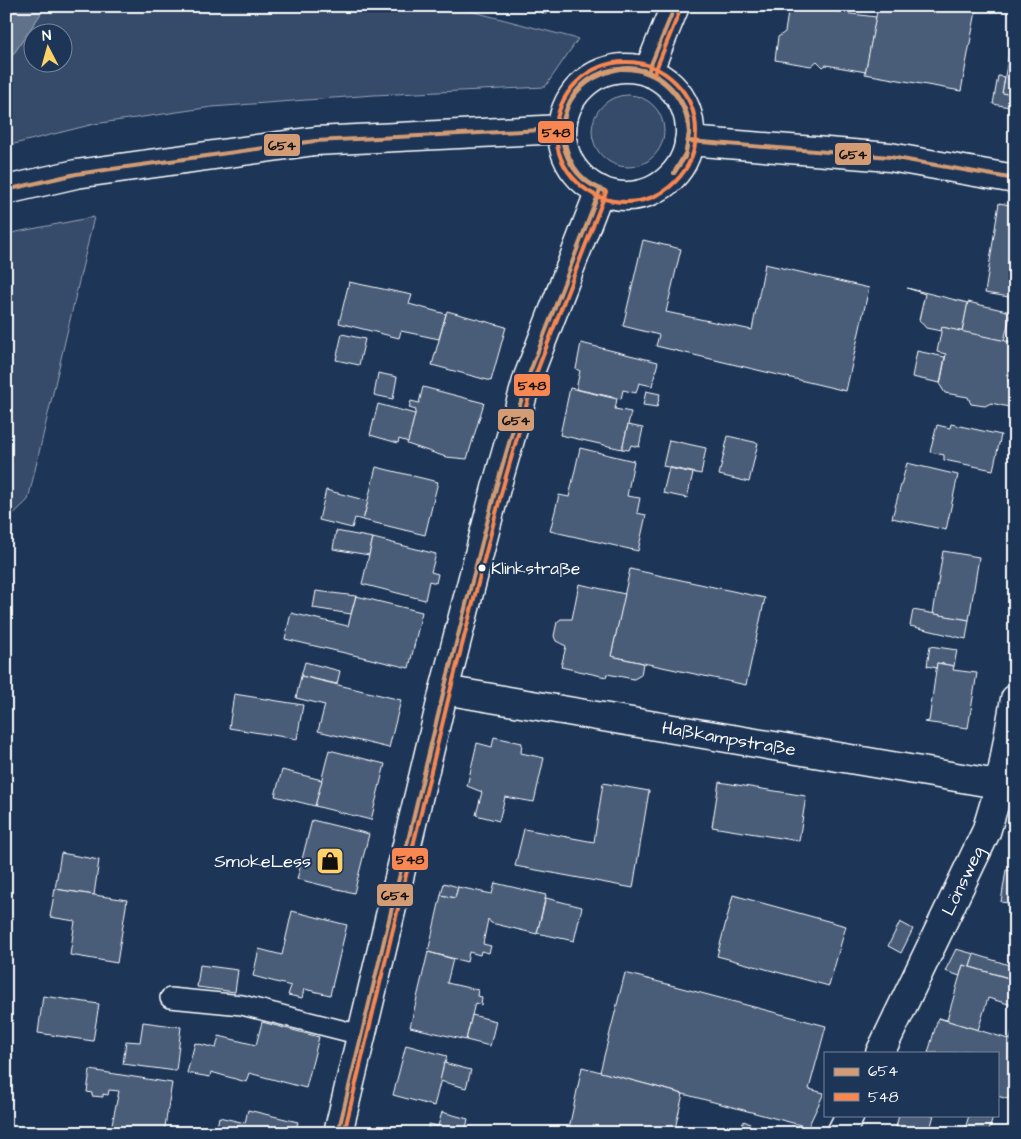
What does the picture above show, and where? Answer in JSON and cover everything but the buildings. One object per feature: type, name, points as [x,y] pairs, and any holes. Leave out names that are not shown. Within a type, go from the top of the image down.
[{"type":"main road","points":[[648,72],[675,6]]},
{"type":"main road","points":[[628,68],[648,72],[667,82],[681,99],[689,119],[689,141],[684,160],[672,176],[657,188],[638,195],[619,196],[600,190],[584,180],[571,166],[564,148],[562,129],[566,109],[575,92],[590,78],[608,70],[628,68]]},
{"type":"main road","points":[[6,190],[76,174],[315,141],[562,129]]},
{"type":"main road","points":[[689,141],[890,157],[1015,179]]},
{"type":"main road","points":[[338,1133],[444,690],[496,488],[528,377],[600,190]]},
{"type":"main road","name":"Haßkampstraße","points":[[444,690],[1008,786]]},
{"type":"main road","name":"Lönsweg","points":[[880,1052],[1008,786],[1015,699]]},
{"type":"main road","points":[[841,1133],[850,1116]]},
{"type":"lane","points":[[170,998],[242,1005],[361,1036]]},
{"type":"shaded area","points":[[6,6],[46,6],[35,22],[22,22],[22,41],[6,65]]},
{"type":"shaded area","points":[[46,6],[451,6],[578,39],[545,87],[374,95],[212,107],[94,124],[6,146],[6,65],[22,41],[22,72],[72,72],[72,22],[35,22]]},
{"type":"shaded area","points":[[628,95],[642,98],[654,105],[661,117],[664,131],[661,145],[654,157],[642,164],[628,167],[614,164],[602,157],[595,145],[592,131],[595,117],[602,105],[614,98]]},
{"type":"shaded area","points":[[94,217],[28,500],[6,521],[6,234]]},
{"type":"transit line","name":"654","points":[[648,72],[675,6]]},
{"type":"transit line","name":"548","points":[[654,74],[681,8]]},
{"type":"transit line","name":"548","points":[[626,62],[640,63],[653,67],[675,83],[691,105],[695,118],[696,132],[695,146],[691,159],[675,181],[653,197],[640,201],[626,202],[612,201],[599,197],[577,181],[561,159],[557,146],[556,132],[557,118],[561,105],[577,83],[599,67],[612,63],[626,62]]},
{"type":"transit line","name":"654","points":[[619,69],[632,68],[645,71],[668,85],[684,107],[689,133]]},
{"type":"transit line","name":"654","points":[[567,108],[575,93],[587,81],[602,72],[619,69]]},
{"type":"transit line","name":"654","points":[[567,108],[576,93],[588,82],[603,74],[619,69]]},
{"type":"transit line","name":"654","points":[[619,69],[646,73],[657,78],[667,86],[676,96],[682,107],[687,119],[689,133]]},
{"type":"transit line","name":"654","points":[[567,108],[564,137],[569,157],[580,174],[589,182],[605,191]]},
{"type":"transit line","name":"654","points":[[567,108],[562,133],[568,158],[582,178],[593,186],[605,191]]},
{"type":"transit line","name":"654","points":[[6,190],[76,174],[315,141],[562,129]]},
{"type":"transit line","name":"654","points":[[674,173],[685,157],[689,133]]},
{"type":"transit line","name":"654","points":[[674,173],[686,152],[689,133]]},
{"type":"transit line","name":"654","points":[[689,141],[890,157],[1015,179]]},
{"type":"transit line","name":"654","points":[[338,1133],[444,690],[496,488],[528,377],[600,190]]},
{"type":"transit line","name":"548","points":[[344,1133],[450,692],[502,490],[534,379],[606,192]]},
{"type":"place","name":"Klinkstraße","points":[[482,568]]},
{"type":"place","name":"SmokeLess","points":[[330,861]]}]
